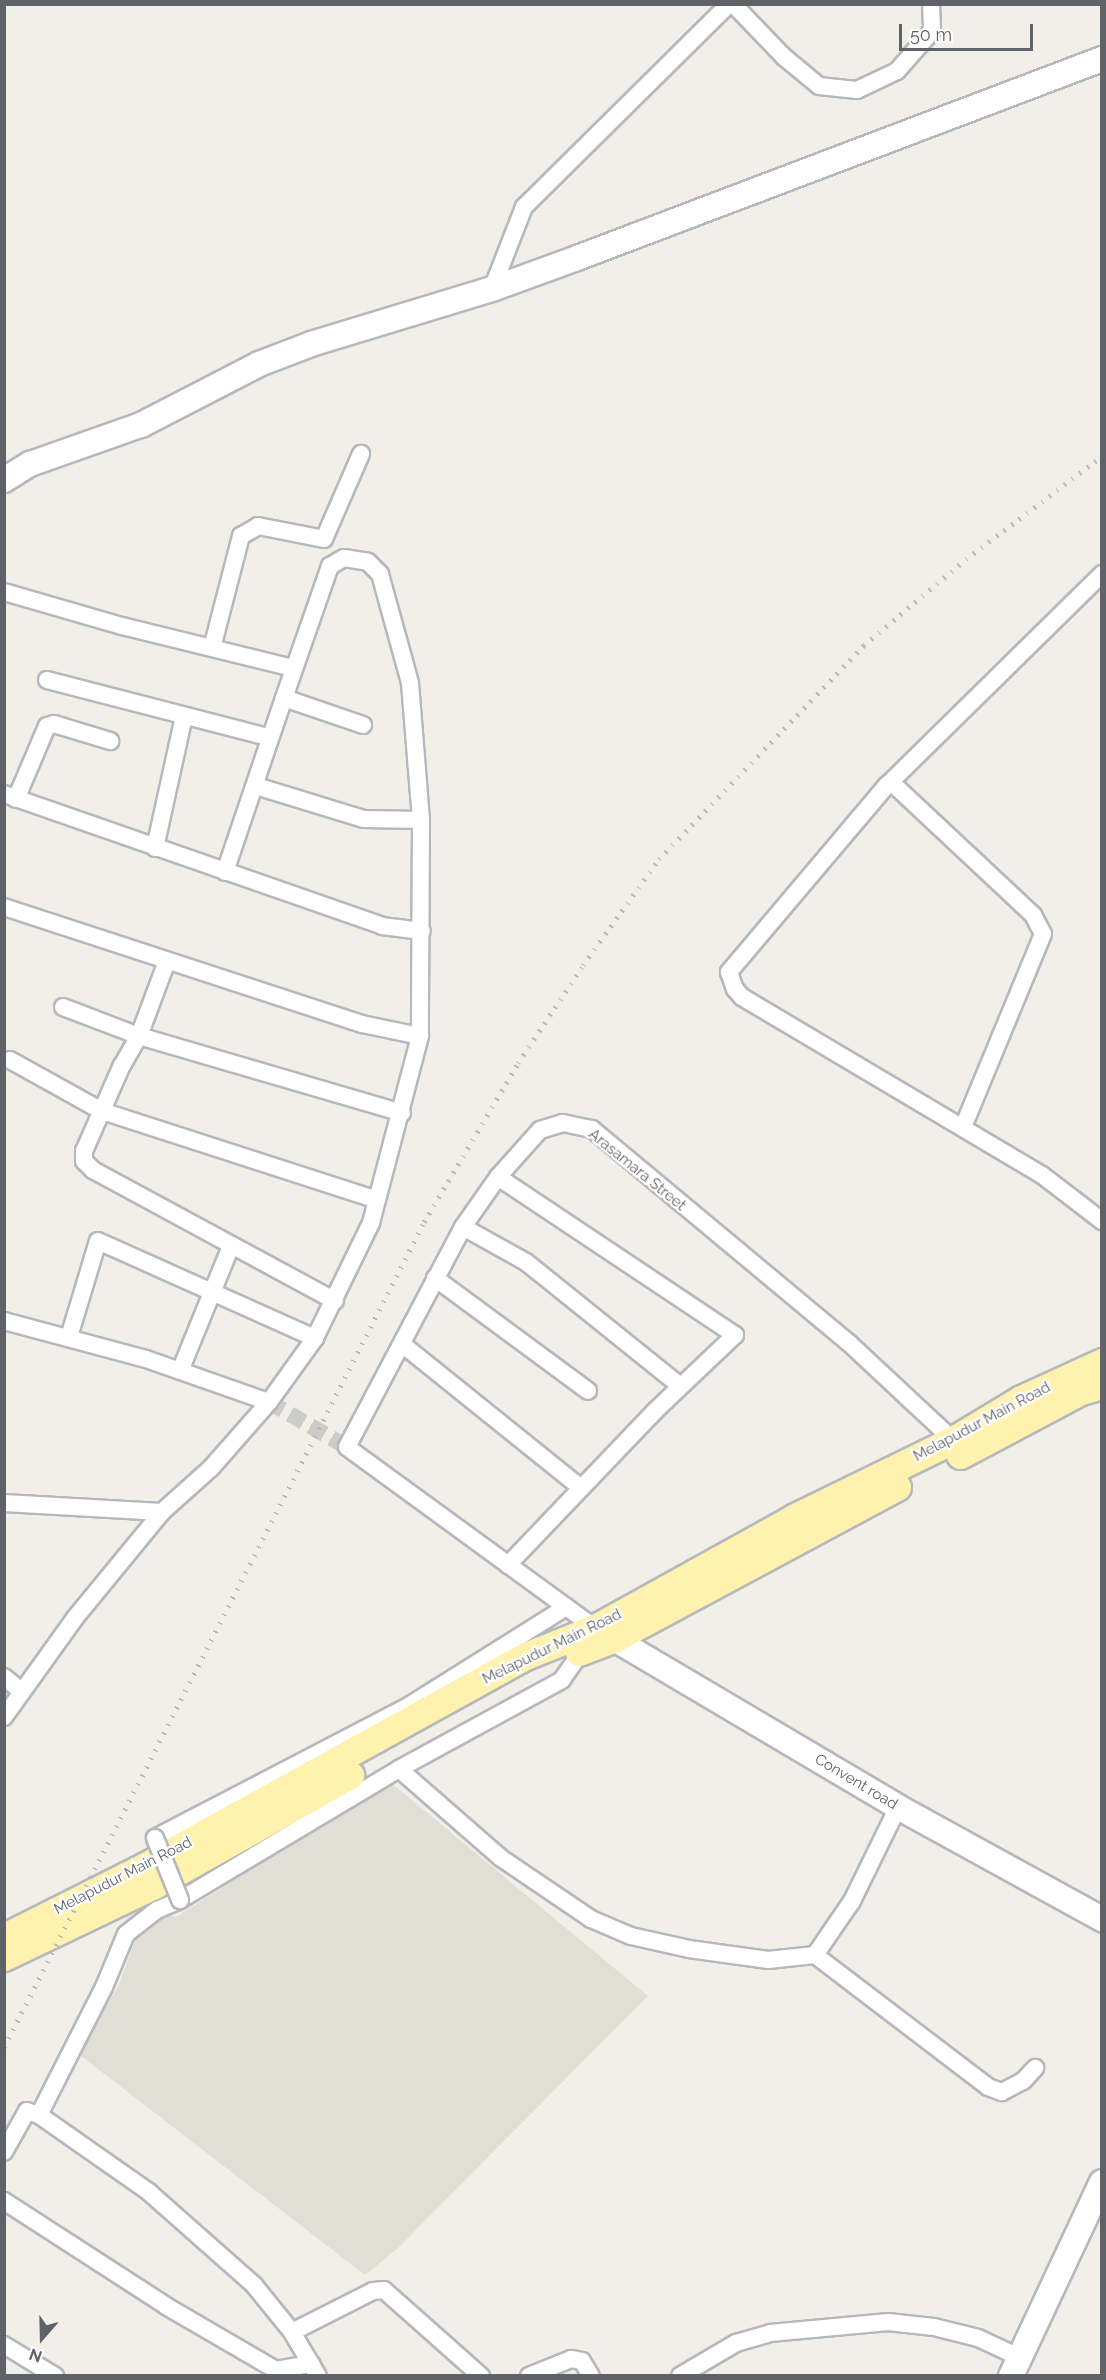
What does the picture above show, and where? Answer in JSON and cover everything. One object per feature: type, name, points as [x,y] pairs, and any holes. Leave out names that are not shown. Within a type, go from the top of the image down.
[{"type":"main road","name":"Melapudur Main Road","points":[[4,1937],[145,1866],[528,1655],[597,1639],[795,1516],[953,1440],[1021,1399],[1101,1362]]},
{"type":"main road","name":"Melapudur Main Road","points":[[4,1957],[154,1885],[597,1639],[1081,1392],[1101,1385]]},
{"type":"street","points":[[492,289],[524,207],[731,4],[784,57],[819,86],[857,90],[897,71],[933,31],[931,4]]},
{"type":"street","points":[[4,480],[30,464],[141,425],[259,364],[310,344],[492,289],[1101,59]]},
{"type":"street","points":[[212,648],[241,536],[258,526],[324,539],[361,454]]},
{"type":"street","points":[[4,1717],[20,1690],[162,1512],[211,1468],[269,1402],[315,1338],[335,1301],[377,1200],[402,1113],[420,1036],[422,931],[421,820],[410,684],[375,567],[344,558],[330,566],[268,737],[256,786],[225,872]]},
{"type":"street","points":[[1101,574],[891,782],[729,972],[735,989],[761,1009],[1042,1175],[1101,1221]]},
{"type":"street","points":[[4,592],[293,668]]},
{"type":"street","points":[[47,680],[268,737]]},
{"type":"street","points":[[284,698],[363,725]]},
{"type":"street","points":[[155,848],[183,716]]},
{"type":"street","points":[[110,741],[54,724],[47,726],[10,796],[382,926],[422,931]]},
{"type":"street","points":[[891,782],[1033,915],[1043,934],[963,1127]]},
{"type":"street","points":[[256,786],[364,819],[421,820]]},
{"type":"street","points":[[4,907],[362,1024],[420,1036]]},
{"type":"street","points":[[167,961],[139,1036],[84,1151],[84,1161],[93,1170],[335,1301]]},
{"type":"street","points":[[63,1007],[139,1036],[402,1113]]},
{"type":"street","points":[[10,1060],[102,1111],[377,1200]]},
{"type":"street","name":"Arasamara Street","points":[[508,1565],[347,1448],[463,1227],[498,1177],[540,1130],[563,1123],[592,1129],[849,1343],[953,1440]]},
{"type":"street","points":[[39,2115],[104,1987],[126,1934],[157,1910],[180,1900],[399,1769],[562,1680],[597,1639],[566,1607],[508,1565],[580,1487],[680,1386],[735,1335],[498,1177]]},
{"type":"street","points":[[463,1227],[526,1262],[680,1386]]},
{"type":"street","points":[[69,1337],[98,1241],[211,1294],[315,1338]]},
{"type":"street","points":[[180,1371],[231,1246]]},
{"type":"street","points":[[435,1278],[588,1391]]},
{"type":"street","points":[[4,1321],[69,1337],[180,1371],[269,1402]]},
{"type":"street","points":[[402,1344],[580,1487]]},
{"type":"street","points":[[4,1503],[162,1512]]},
{"type":"street","points":[[180,1900],[155,1838],[410,1706],[566,1607]]},
{"type":"street","name":"Convent road","points":[[597,1639],[1101,1919]]},
{"type":"street","points":[[4,1677],[20,1690]]},
{"type":"street","points":[[399,1769],[501,1858],[591,1919],[631,1936],[689,1949],[768,1960],[814,1955],[988,2087],[1002,2092],[1023,2081],[1035,2068]]},
{"type":"street","points":[[814,1955],[852,1901],[898,1807]]},
{"type":"street","points":[[4,2152],[27,2111],[39,2115],[149,2192],[254,2285],[292,2332],[315,2370]]},
{"type":"street","points":[[680,2376],[736,2343],[770,2333],[888,2322],[934,2327],[978,2338],[1015,2366],[1101,2181]]},
{"type":"street","points":[[4,2201],[166,2306],[276,2370],[315,2370]]},
{"type":"street","points":[[292,2332],[373,2291],[384,2290],[481,2376]]},
{"type":"street","points":[[4,2345],[55,2376]]},
{"type":"street","points":[[529,2376],[571,2359],[582,2361],[591,2376]]},
{"type":"shaded area","points":[[390,1782],[648,1996],[397,2249],[365,2275],[76,2052],[118,1987],[138,1933],[158,1914],[176,1917]]},
{"type":"tunnel","points":[[269,1402],[347,1447]]},
{"type":"railway","points":[[4,2047],[424,1222],[518,1063],[583,965],[659,859],[864,645],[966,559],[1102,456]]}]
